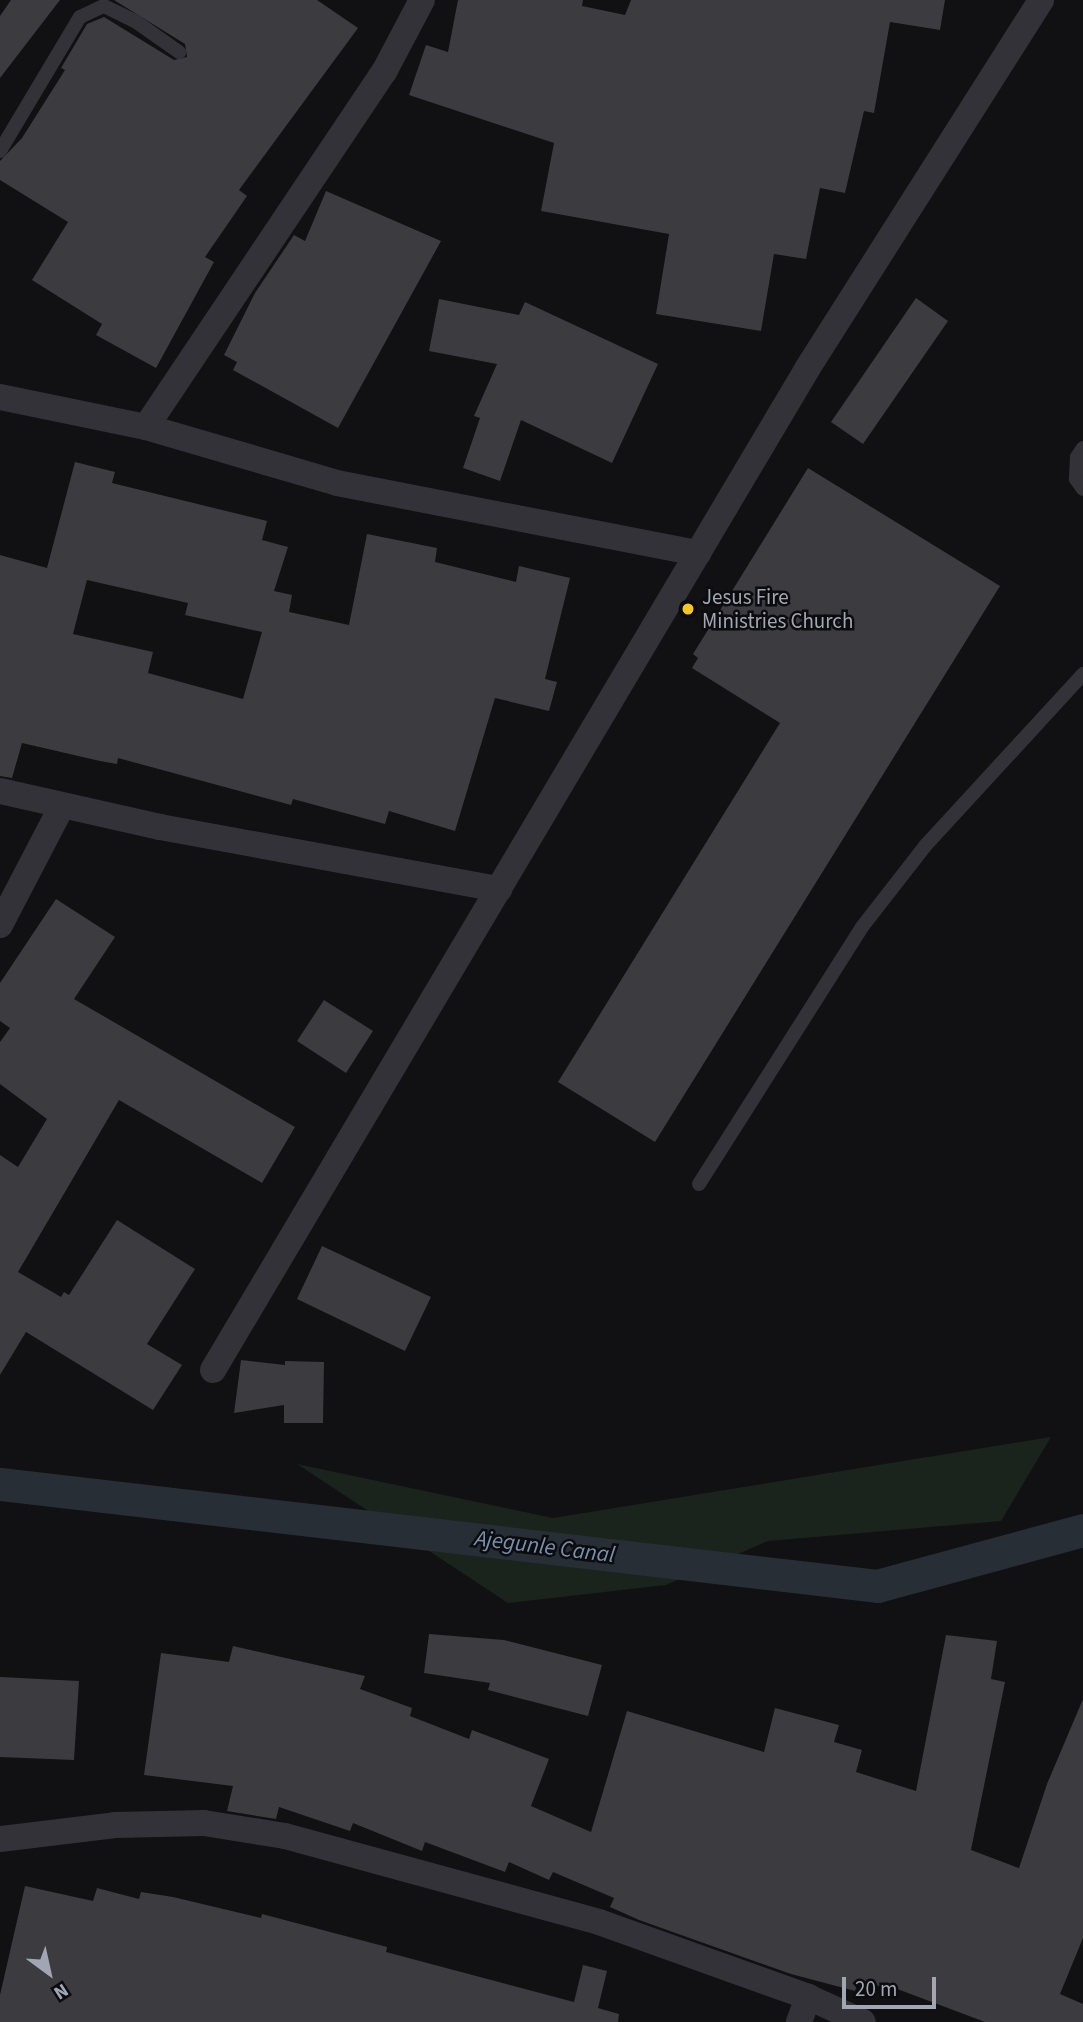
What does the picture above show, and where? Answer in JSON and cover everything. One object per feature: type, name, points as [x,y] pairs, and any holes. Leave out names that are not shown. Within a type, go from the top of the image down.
[{"type":"street","points":[[146,427],[384,72],[422,0]]},
{"type":"street","points":[[213,1370],[807,369],[1041,0]]},
{"type":"street","points":[[0,397],[146,427],[337,483],[698,553]]},
{"type":"street","points":[[0,792],[61,808],[499,890]]},
{"type":"street","points":[[0,925],[61,808]]},
{"type":"street","points":[[0,1839],[115,1825],[204,1823],[285,1836],[599,1922],[808,1997],[863,2022]]},
{"type":"street","points":[[799,2022],[808,1997]]},
{"type":"lane","points":[[0,151],[79,17],[104,6],[135,21],[179,52]]},
{"type":"lane","points":[[1083,448],[1077,457],[1076,479],[1083,489]]},
{"type":"lane","points":[[699,1184],[862,927],[925,846],[1083,674]]},
{"type":"shaded area","points":[[1051,1437],[1001,1521],[768,1541],[666,1585],[508,1603],[297,1464],[553,1518]]},
{"type":"building","points":[[11,0],[60,0],[0,78],[0,16]]},
{"type":"building","points":[[114,0],[317,0],[358,28],[239,190],[247,196],[205,257],[214,262],[156,368],[96,335],[102,324],[32,280],[68,222],[0,180],[0,161],[22,138],[65,70],[61,68],[87,24],[104,17],[174,60],[187,57],[185,44]]},
{"type":"building","points":[[458,0],[583,0],[582,6],[625,15],[631,0],[945,0],[940,30],[890,22],[874,113],[864,111],[845,193],[820,188],[806,259],[774,254],[761,331],[656,314],[669,234],[541,211],[554,143],[409,95],[426,45],[448,52]]},
{"type":"building","points":[[326,191],[441,241],[338,428],[233,370],[237,362],[224,355],[255,293],[294,235],[305,241]]},
{"type":"building","points":[[916,298],[948,321],[863,444],[831,422]]},
{"type":"building","points":[[439,299],[519,315],[525,302],[658,364],[612,463],[521,420],[500,481],[463,468],[480,418],[474,416],[497,364],[429,351]]},
{"type":"building","points":[[75,462],[115,472],[112,483],[267,521],[262,540],[288,547],[274,591],[292,595],[289,612],[349,625],[367,534],[437,548],[435,562],[516,582],[519,566],[570,578],[545,679],[557,682],[549,711],[495,698],[455,831],[389,811],[385,824],[293,799],[291,805],[118,758],[117,764],[22,743],[12,778],[0,776],[0,555],[47,568]],"holes":[[[87,580],[188,603],[185,615],[262,632],[243,699],[148,673],[153,652],[73,634]]]},
{"type":"building","points":[[808,468],[1000,586],[655,1142],[558,1082],[780,723],[692,668],[698,658],[693,654]]},
{"type":"building","points":[[56,899],[115,937],[74,999],[295,1127],[262,1183],[119,1100],[18,1272],[61,1297],[64,1292],[69,1295],[117,1220],[195,1269],[147,1344],[182,1365],[153,1410],[26,1332],[0,1375],[0,1155],[18,1167],[47,1119],[0,1084],[0,1042],[10,1028],[0,1021],[0,983]]},
{"type":"building","points":[[324,1000],[373,1031],[346,1073],[297,1041]]},
{"type":"building","points":[[322,1246],[431,1297],[405,1351],[297,1299]]},
{"type":"building","points":[[241,1360],[285,1365],[285,1361],[324,1362],[323,1423],[284,1423],[284,1405],[234,1413]]},
{"type":"building","points":[[429,1634],[504,1640],[602,1665],[588,1716],[488,1690],[490,1683],[424,1673]]},
{"type":"building","points":[[946,1635],[997,1641],[991,1679],[1005,1682],[971,1850],[1019,1868],[1047,1784],[1083,1699],[1083,1938],[1060,1994],[1083,2004],[1083,2022],[985,2022],[884,1984],[883,1987],[858,1981],[855,1991],[791,1974],[639,1920],[610,1907],[614,1898],[553,1872],[549,1880],[509,1862],[505,1872],[425,1842],[422,1851],[353,1823],[350,1831],[279,1807],[276,1819],[227,1811],[233,1786],[144,1775],[161,1653],[229,1662],[233,1646],[365,1676],[360,1689],[412,1708],[410,1716],[469,1739],[472,1730],[549,1759],[531,1806],[591,1832],[627,1711],[764,1752],[775,1708],[839,1725],[834,1742],[862,1750],[856,1772],[916,1791]]},
{"type":"building","points":[[0,1677],[79,1681],[74,1760],[0,1757]]},
{"type":"building","points":[[25,1886],[93,1901],[97,1888],[139,1899],[141,1892],[261,1918],[262,1914],[387,1947],[386,1952],[574,2002],[583,1965],[607,1971],[598,2008],[619,2014],[618,2022],[0,2022],[0,1995]]},
{"type":"waterway","name":"Ajegunle Canal","points":[[0,1484],[877,1586],[1083,1530]]},
{"type":"place","name":"Jesus Fire Ministries Church","points":[[688,609]]}]
